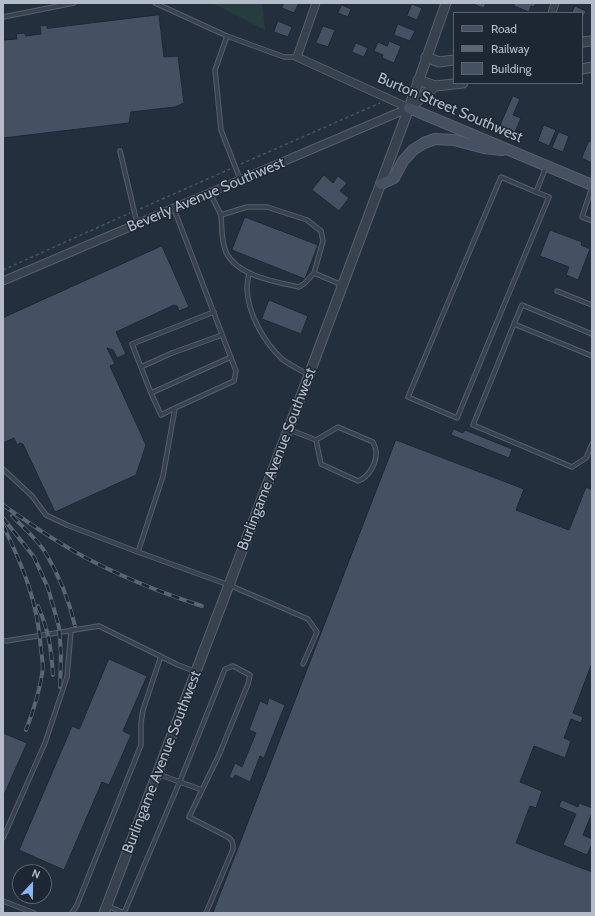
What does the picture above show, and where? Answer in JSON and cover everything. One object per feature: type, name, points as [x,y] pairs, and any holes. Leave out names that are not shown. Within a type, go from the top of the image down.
[{"type":"main road","name":"Burton Street Southwest","points":[[409,108],[511,150],[592,186]]},
{"type":"main road","points":[[381,184],[394,178],[403,161],[413,150],[424,143],[435,139],[454,140],[484,148],[511,150]]},
{"type":"street","points":[[297,57],[316,3]]},
{"type":"street","name":"Burlingame Avenue Southwest","points":[[105,909],[381,184],[446,3]]},
{"type":"street","name":"Burton Street Southwest","points":[[297,57],[409,108]]},
{"type":"street","points":[[426,57],[439,62],[453,60]]},
{"type":"street","points":[[418,80],[435,86],[454,84]]},
{"type":"street","points":[[409,108],[435,86]]},
{"type":"street","name":"Beverly Avenue Southwest","points":[[3,281],[409,108]]},
{"type":"lane","points":[[3,17],[74,3]]},
{"type":"lane","points":[[155,3],[259,49],[284,57],[297,57]]},
{"type":"lane","points":[[227,36],[215,70],[221,130],[240,180]]},
{"type":"lane","points":[[120,151],[137,224]]},
{"type":"lane","points":[[536,192],[547,166]]},
{"type":"lane","points":[[502,177],[536,192],[549,197],[457,418],[408,397],[502,177]]},
{"type":"lane","points":[[592,186],[582,217],[592,221]]},
{"type":"lane","points":[[210,193],[221,215],[226,251],[233,262],[249,273],[280,283],[299,287],[306,283],[314,273],[323,241],[321,231],[307,220],[267,207],[247,207],[221,215]]},
{"type":"lane","points":[[174,209],[214,312],[236,371],[234,381],[161,415],[132,344],[214,312]]},
{"type":"lane","points":[[249,273],[247,288],[249,303],[267,343],[283,360],[309,375]]},
{"type":"lane","points":[[314,273],[342,285]]},
{"type":"lane","points":[[558,291],[592,305]]},
{"type":"lane","points":[[592,334],[522,306],[473,425],[572,467],[586,458],[592,444]]},
{"type":"lane","points":[[514,324],[592,356]]},
{"type":"lane","points":[[141,366],[222,335]]},
{"type":"lane","points":[[151,393],[231,357]]},
{"type":"lane","points":[[138,552],[163,476],[175,408]]},
{"type":"lane","points":[[338,427],[373,442],[377,450],[376,459],[370,472],[364,479],[358,481],[321,464],[316,440],[338,427]]},
{"type":"lane","points":[[288,430],[316,440]]},
{"type":"lane","points":[[587,456],[592,458]]},
{"type":"lane","points":[[3,469],[32,496],[46,515],[67,525],[229,585],[308,619],[317,632],[303,664]]},
{"type":"lane","points":[[3,640],[6,641],[100,626],[196,672]]},
{"type":"lane","points":[[3,838],[45,743],[68,677],[71,630]]},
{"type":"lane","points":[[72,913],[77,905],[141,745],[141,723],[143,710],[161,656]]},
{"type":"lane","points":[[105,909],[124,913],[180,781],[224,669],[233,666],[244,670],[250,675],[248,684],[219,755],[189,817],[226,836],[231,839],[233,843],[233,849],[206,913]]},
{"type":"lane","points":[[157,774],[202,790]]},
{"type":"lane","points":[[3,901],[34,913]]},
{"type":"path","points":[[3,270],[380,103]]},
{"type":"green space","points":[[211,3],[262,3],[265,30],[216,5]]},
{"type":"building","points":[[284,3],[299,3],[294,13],[282,8]]},
{"type":"building","points":[[471,3],[486,3],[484,8]]},
{"type":"building","points":[[515,3],[536,3],[534,7],[531,6],[529,12],[514,6]]},
{"type":"building","points":[[412,4],[422,8],[417,20],[407,16]]},
{"type":"building","points":[[342,5],[351,9],[348,17],[338,13]]},
{"type":"building","points":[[575,6],[586,11],[583,18],[583,12],[572,12]]},
{"type":"building","points":[[159,15],[164,57],[178,56],[184,103],[175,107],[131,112],[129,123],[3,138],[3,40],[17,39],[16,34],[24,33],[26,36],[41,34],[40,26],[47,25],[47,28]]},
{"type":"building","points":[[278,21],[292,27],[288,37],[274,32]]},
{"type":"building","points":[[398,24],[415,31],[410,41],[394,35]]},
{"type":"building","points":[[323,26],[335,30],[328,47],[316,43]]},
{"type":"building","points":[[389,41],[401,46],[394,63],[382,58],[383,55],[374,51],[378,42],[387,46]]},
{"type":"building","points":[[356,43],[368,48],[364,57],[352,52]]},
{"type":"building","points":[[513,96],[520,99],[513,115],[521,118],[515,132],[500,126]]},
{"type":"building","points":[[544,125],[556,130],[549,146],[538,141]]},
{"type":"building","points":[[559,132],[569,136],[563,152],[552,148]]},
{"type":"building","points":[[589,141],[592,142],[592,163],[582,158]]},
{"type":"building","points":[[324,175],[333,183],[338,176],[347,183],[340,191],[349,198],[339,211],[312,190]]},
{"type":"building","points":[[245,217],[318,245],[305,279],[232,250]]},
{"type":"building","points":[[550,230],[582,242],[581,245],[590,249],[578,280],[566,275],[569,267],[540,256]]},
{"type":"building","points":[[162,246],[189,307],[179,311],[177,306],[174,305],[116,332],[126,354],[117,358],[113,350],[107,348],[115,364],[110,366],[146,445],[136,475],[55,512],[23,444],[20,443],[17,445],[14,438],[3,443],[3,318]]},
{"type":"building","points":[[269,300],[308,316],[301,334],[262,319]]},
{"type":"building","points":[[454,429],[463,433],[465,430],[512,449],[509,458],[451,435]]},
{"type":"building","points":[[396,440],[524,489],[516,510],[569,530],[586,487],[592,490],[592,663],[573,713],[583,717],[581,723],[571,719],[564,738],[571,741],[565,758],[534,746],[520,782],[542,791],[536,808],[530,806],[516,843],[592,872],[592,913],[213,913]]},
{"type":"building","points":[[109,659],[147,676],[123,731],[131,735],[109,785],[102,782],[64,870],[19,850],[72,726],[79,729]]},
{"type":"building","points":[[269,698],[285,705],[264,758],[260,756],[250,782],[235,775],[233,779],[229,777],[235,763],[242,767],[256,733],[249,730],[260,701],[267,704]]},
{"type":"building","points":[[3,733],[27,743],[3,797]]},
{"type":"building","points":[[562,800],[578,807],[579,803],[592,808],[592,813],[583,835],[592,839],[592,844],[587,855],[563,845],[576,814],[559,807]]},
{"type":"railway","points":[[3,505],[36,528],[82,556],[120,575],[174,597],[202,606]]},
{"type":"railway","points":[[12,516],[30,533],[45,552],[63,588],[75,626]]},
{"type":"railway","points":[[3,518],[34,557],[48,588],[59,627],[61,654],[60,687]]},
{"type":"railway","points":[[3,525],[23,570],[33,600],[37,616],[43,662],[43,671],[36,702],[26,730]]},
{"type":"railway","points":[[38,606],[49,640],[53,675]]}]
